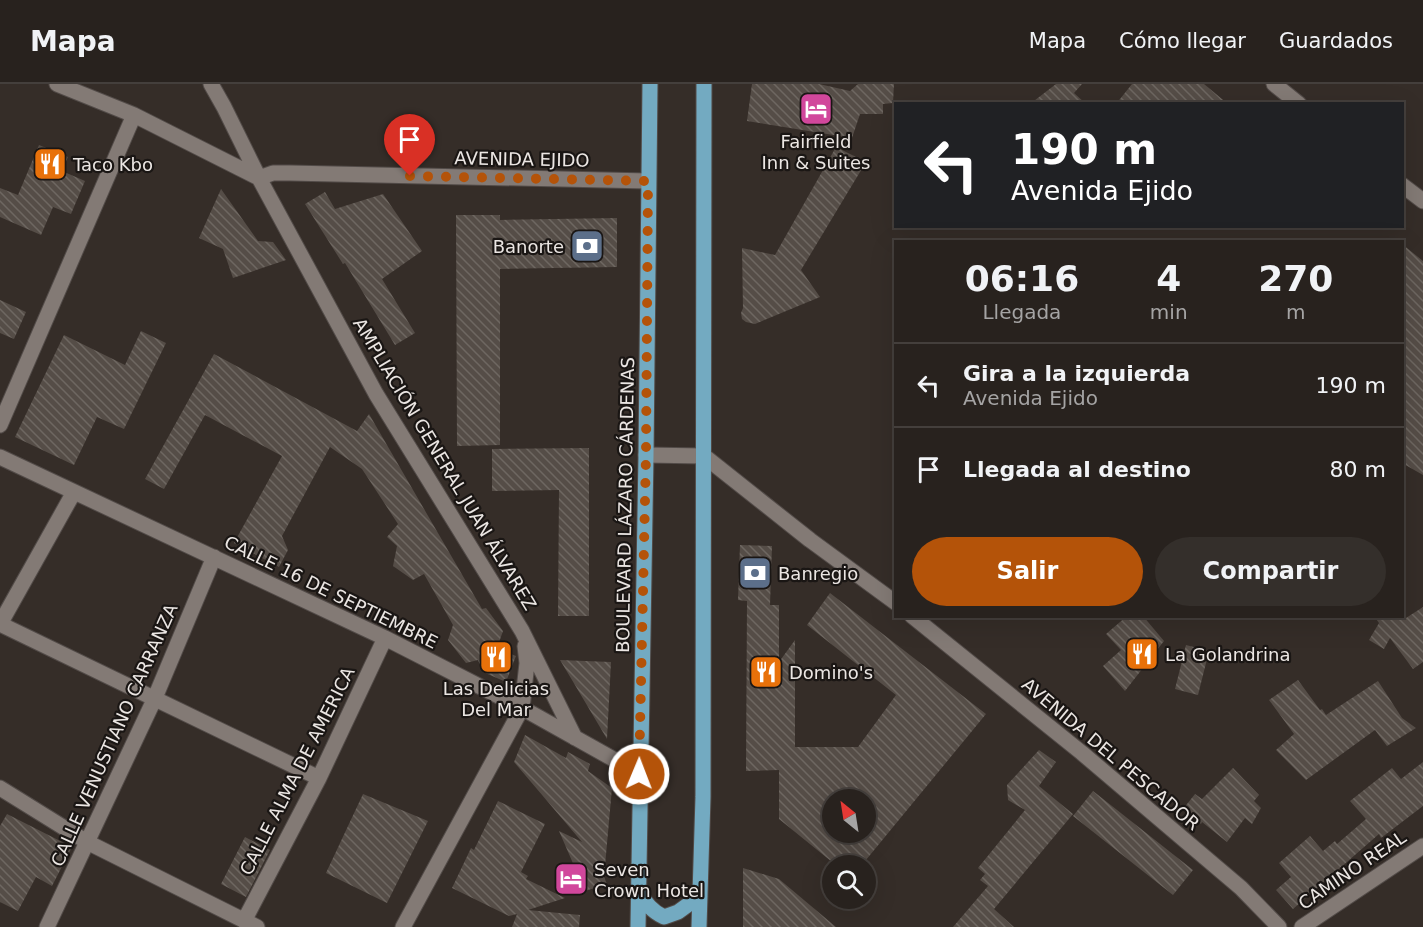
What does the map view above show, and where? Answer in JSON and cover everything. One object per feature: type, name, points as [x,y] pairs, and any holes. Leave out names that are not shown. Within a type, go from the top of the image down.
[{"type":"main road","name":"BOULEVARD LÁZARO CÁRDENAS","points":[[638,927],[650,84]]},
{"type":"main road","points":[[699,927],[703,797],[704,84]]},
{"type":"main road","points":[[639,891],[648,907],[664,917],[678,912],[700,896]]},
{"type":"street","points":[[57,84],[134,115],[259,177]]},
{"type":"street","name":"AMPLIACIÓN GENERAL JUAN ÁLVAREZ","points":[[211,84],[376,394],[522,631],[575,738]]},
{"type":"street","points":[[1274,84],[1296,102]]},
{"type":"street","points":[[0,425],[134,115]]},
{"type":"street","name":"AVENIDA EJIDO","points":[[259,177],[273,173],[290,173],[648,181]]},
{"type":"street","points":[[1404,187],[1423,201]]},
{"type":"street","points":[[646,455],[704,456],[810,540],[894,602]]},
{"type":"street","name":"CALLE 16 DE SEPTIEMBRE","points":[[0,457],[385,638],[522,708],[639,774]]},
{"type":"street","points":[[74,492],[0,624],[319,778]]},
{"type":"street","name":"CALLE VENUSTIANO CARRANZA","points":[[47,927],[154,698],[214,557]]},
{"type":"street","name":"AVENIDA DEL PESCADOR","points":[[914,618],[1054,731],[1241,888],[1279,927]]},
{"type":"street","points":[[403,927],[522,708],[527,663],[522,631]]},
{"type":"street","name":"CALLE ALMA DE AMERICA","points":[[250,924],[385,638]]},
{"type":"street","points":[[0,788],[87,842],[250,924]]},
{"type":"street","name":"CAMINO REAL","points":[[1302,927],[1423,846]]},
{"type":"building","name":"Fairfield Inn & Suites","points":[[752,84],[819,84],[850,91],[858,84],[894,84],[893,103],[883,104],[883,114],[860,114],[852,138],[747,121]]},
{"type":"building","points":[[1056,84],[1082,84],[1074,93],[1084,102],[1033,102]]},
{"type":"building","points":[[1132,84],[1204,84],[1226,102],[1118,102]]},
{"type":"building","points":[[39,145],[68,157],[62,171],[85,181],[71,214],[53,207],[41,235],[0,217],[0,188],[18,195]]},
{"type":"building","points":[[836,147],[866,162],[801,270],[820,297],[755,324],[746,322],[742,319],[741,313],[743,308],[742,248],[775,255]]},
{"type":"building","points":[[221,189],[258,241],[273,242],[286,260],[233,278],[223,249],[199,238]]},
{"type":"building","points":[[325,192],[335,209],[383,194],[422,251],[382,279],[415,333],[395,345],[345,263],[343,264],[305,204]]},
{"type":"building","points":[[456,215],[500,215],[500,220],[617,218],[617,267],[500,269],[500,445],[457,446]]},
{"type":"building","points":[[1404,246],[1423,261],[1423,475],[1404,464]]},
{"type":"building","points":[[0,300],[26,312],[14,339],[0,333]]},
{"type":"building","points":[[141,331],[166,343],[124,429],[97,417],[74,465],[15,437],[64,335],[125,365]]},
{"type":"building","points":[[214,354],[357,431],[369,414],[482,609],[486,608],[503,631],[497,648],[516,656],[506,682],[483,672],[478,660],[466,663],[448,640],[453,625],[424,574],[413,580],[393,566],[397,546],[387,537],[398,524],[362,469],[330,447],[282,536],[288,550],[279,567],[234,543],[282,456],[205,415],[164,489],[145,479]]},
{"type":"building","points":[[589,448],[589,616],[558,616],[559,490],[492,491],[492,449]]},
{"type":"building","points":[[740,545],[772,546],[770,605],[779,605],[779,662],[795,640],[795,747],[858,747],[896,695],[807,625],[830,593],[986,714],[870,855],[823,855],[779,819],[779,770],[746,771],[747,601],[738,600]]},
{"type":"building","points":[[1423,607],[1423,662],[1413,669],[1390,638],[1384,649],[1369,640],[1379,623],[1375,618],[1406,618]]},
{"type":"building","points":[[1125,618],[1145,618],[1164,641],[1125,691],[1103,666],[1121,650],[1106,634]]},
{"type":"building","points":[[1186,645],[1209,651],[1198,695],[1175,689]]},
{"type":"building","points":[[560,660],[611,662],[607,739],[572,680]]},
{"type":"building","points":[[1298,680],[1326,715],[1378,681],[1402,718],[1416,728],[1387,746],[1375,730],[1306,780],[1276,750],[1294,734],[1269,700]]},
{"type":"building","points":[[525,735],[566,758],[568,752],[590,764],[588,771],[612,788],[604,877],[607,884],[585,891],[559,831],[582,842],[514,762]]},
{"type":"building","points":[[1039,750],[1056,762],[1039,786],[1073,814],[994,909],[1014,927],[953,927],[988,886],[980,880],[985,874],[978,868],[1025,810],[1008,800],[1007,785]]},
{"type":"building","points":[[1423,762],[1423,806],[1381,838],[1379,834],[1293,909],[1276,890],[1291,877],[1279,863],[1310,836],[1323,851],[1335,841],[1337,844],[1366,819],[1350,801],[1392,768],[1401,779]]},
{"type":"building","points":[[1233,768],[1259,795],[1254,801],[1261,808],[1252,824],[1245,818],[1227,842],[1183,809],[1195,794],[1202,799]]},
{"type":"building","points":[[1093,791],[1193,870],[1173,895],[1073,816]]},
{"type":"building","points":[[363,794],[428,821],[387,903],[326,873]]},
{"type":"building","points":[[498,801],[545,824],[521,872],[528,876],[526,879],[565,898],[528,910],[580,915],[579,927],[512,927],[517,914],[509,916],[452,888],[471,848],[474,850]]},
{"type":"building","points":[[7,814],[72,847],[52,886],[36,877],[18,911],[0,902],[0,826]]},
{"type":"building","points":[[245,837],[270,850],[246,897],[221,884]]},
{"type":"building","points":[[743,868],[779,879],[836,927],[743,927]]},
{"type":"place","name":"Fairfield Inn & Suites","points":[[816,109]]},
{"type":"place","name":"Taco Kbo","points":[[50,164]]},
{"type":"place","name":"Banorte","points":[[587,246]]},
{"type":"place","name":"Banregio","points":[[755,573]]},
{"type":"place","name":"La Golandrina","points":[[1142,654]]},
{"type":"place","name":"Las Delicias Del Mar","points":[[496,657]]},
{"type":"place","name":"Domino's","points":[[766,672]]},
{"type":"place","name":"Seven Crown Hotel","points":[[571,879]]},
{"type":"route","points":[[410,176],[648,181],[646,455],[639,774]]}]
